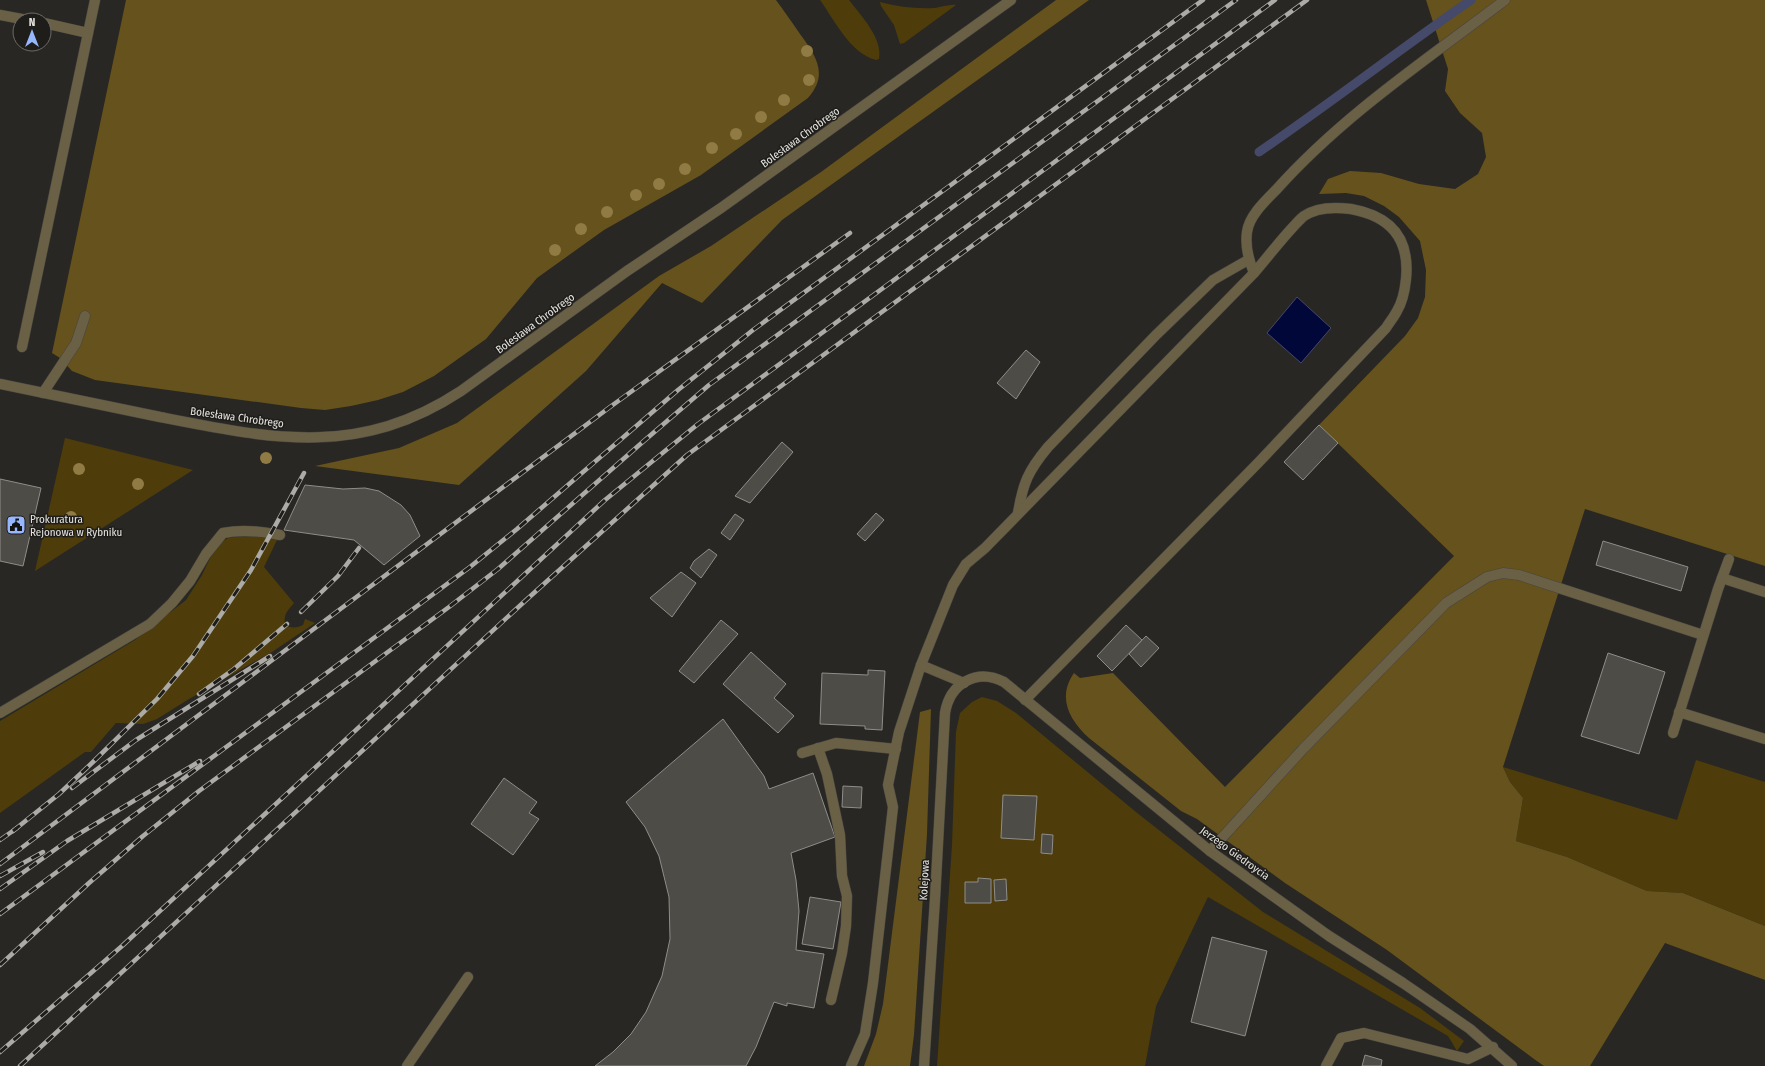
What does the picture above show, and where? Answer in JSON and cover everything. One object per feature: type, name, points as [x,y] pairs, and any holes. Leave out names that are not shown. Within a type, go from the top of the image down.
[{"type":"street","points":[[22,347],[95,0]]},
{"type":"street","name":"Bolesława Chrobrego","points":[[0,384],[225,430],[288,437],[341,436],[377,430],[406,421],[440,405],[461,391],[627,271],[727,204],[1011,0]]},
{"type":"street","points":[[1254,274],[1248,260],[1247,232],[1252,218],[1299,164],[1364,106],[1505,0]]},
{"type":"street","points":[[0,14],[12,17]]},
{"type":"street","points":[[52,25],[88,32]]},
{"type":"street","points":[[851,1066],[865,1034],[873,983],[893,807],[888,785],[899,732],[921,665],[953,585],[966,564],[985,548],[1254,274],[1281,239],[1303,216],[1321,209],[1342,208],[1360,211],[1378,217],[1390,225],[1398,236],[1405,252],[1407,268],[1404,291],[1398,310],[1381,333],[1258,463],[1025,700]]},
{"type":"street","points":[[1018,513],[1022,488],[1034,464],[1048,447],[1156,335],[1214,280],[1248,260]]},
{"type":"street","points":[[43,393],[76,343],[85,316]]},
{"type":"street","points":[[0,713],[150,624],[172,603],[190,581],[206,554],[223,533],[235,530],[250,530],[280,535]]},
{"type":"street","points":[[1673,733],[1703,635],[1729,559]]},
{"type":"street","points":[[1210,851],[1303,749],[1446,603],[1487,577],[1503,573],[1519,575],[1703,635]]},
{"type":"street","points":[[1722,578],[1765,592]]},
{"type":"street","points":[[921,665],[964,683]]},
{"type":"street","name":"Jerzego Giedroycia","points":[[950,696],[956,688],[964,683],[980,677],[997,678],[1004,682],[1210,851],[1329,936],[1403,983],[1470,1029],[1493,1047],[1512,1066]]},
{"type":"street","name":"Kolejowa","points":[[924,1066],[935,898],[943,733],[945,708],[950,696]]},
{"type":"street","points":[[1679,712],[1765,739]]},
{"type":"street","points":[[802,752],[836,743],[896,749]]},
{"type":"street","points":[[818,748],[826,774],[840,835],[842,876],[847,896],[846,926],[842,954],[831,1000]]},
{"type":"street","points":[[407,1066],[468,977]]},
{"type":"street","points":[[1326,1066],[1341,1038],[1364,1034],[1468,1059],[1493,1047]]},
{"type":"shaded area","points":[[126,0],[776,0],[811,50],[818,65],[819,73],[818,81],[808,98],[701,175],[604,230],[537,278],[486,339],[434,376],[403,392],[378,400],[325,410],[301,408],[95,380],[72,371],[60,358],[52,353]]},
{"type":"shaded area","points":[[820,0],[849,0],[865,20],[874,35],[878,43],[879,59],[876,60],[858,51],[837,26]]},
{"type":"shaded area","points":[[1056,0],[1089,0],[782,220],[702,303],[662,283],[586,371],[459,485],[315,466],[399,448],[457,423],[659,276],[711,246],[821,172]]},
{"type":"shaded area","points":[[1426,0],[1765,0],[1765,566],[1585,509],[1503,767],[1510,782],[1523,798],[1516,841],[1567,857],[1647,891],[1683,893],[1765,926],[1765,980],[1665,943],[1590,1066],[1544,1066],[1534,1059],[1387,950],[1285,883],[1197,819],[1181,811],[1089,738],[1071,716],[1066,699],[1066,691],[1074,673],[1080,678],[1113,673],[1225,787],[1454,556],[1319,425],[1405,336],[1418,318],[1425,297],[1426,270],[1420,241],[1399,217],[1384,206],[1364,196],[1346,193],[1319,194],[1328,179],[1350,171],[1381,173],[1419,184],[1455,189],[1478,174],[1486,157],[1482,133],[1460,113],[1445,91],[1448,69]]},
{"type":"shaded area","points":[[880,2],[921,8],[956,5],[904,43],[900,44],[894,25],[881,6]]},
{"type":"shaded area","points":[[1297,297],[1331,328],[1301,363],[1267,333]]},
{"type":"shaded area","points":[[65,438],[193,470],[35,571]]},
{"type":"shaded area","points":[[249,535],[277,540],[264,567],[294,603],[287,611],[285,621],[286,624],[290,627],[297,627],[303,625],[305,619],[315,623],[272,652],[157,719],[143,724],[116,723],[91,752],[85,752],[0,813],[0,721],[135,640],[186,600],[219,544],[228,538]]},
{"type":"shaded area","points":[[982,697],[997,701],[1016,713],[1136,812],[1263,912],[1420,1008],[1464,1041],[1457,1051],[1448,1036],[1208,897],[1156,1006],[1145,1066],[937,1066],[952,845],[956,732],[960,713],[972,702]]},
{"type":"shaded area","points":[[931,709],[927,834],[914,1035],[910,1066],[864,1066],[876,1034],[883,1004],[920,712]]},
{"type":"shaded area","points":[[1696,760],[1765,782],[1765,926],[1683,893],[1647,891],[1567,857],[1516,841],[1523,798],[1510,782],[1503,767],[1677,820]]},
{"type":"building","points":[[1026,350],[1040,362],[1016,399],[997,383]]},
{"type":"building","points":[[1319,425],[1338,443],[1303,480],[1284,462]]},
{"type":"building","points":[[782,442],[793,452],[750,503],[735,496]]},
{"type":"building","name":"Prokuratura Rejonowa w Rybniku","points":[[0,479],[41,488],[23,566],[0,561]]},
{"type":"building","points":[[305,485],[343,489],[365,488],[379,491],[401,505],[410,515],[420,536],[384,565],[354,540],[284,530]]},
{"type":"building","points":[[876,513],[884,520],[865,541],[857,534]]},
{"type":"building","points":[[735,514],[744,520],[730,540],[721,533]]},
{"type":"building","points":[[1603,541],[1688,567],[1681,591],[1596,565]]},
{"type":"building","points":[[709,549],[717,555],[701,578],[690,568],[694,561]]},
{"type":"building","points":[[681,572],[696,583],[672,617],[650,598]]},
{"type":"building","points":[[721,620],[738,634],[694,683],[679,671]]},
{"type":"building","points":[[1126,625],[1142,640],[1112,671],[1097,656]]},
{"type":"building","points":[[1146,636],[1159,648],[1141,667],[1129,654]]},
{"type":"building","points":[[751,652],[786,684],[774,698],[794,716],[778,733],[723,684]]},
{"type":"building","points":[[1608,653],[1665,672],[1639,754],[1581,736]]},
{"type":"building","points":[[868,670],[885,671],[882,730],[865,729],[865,726],[820,724],[822,673],[868,675]]},
{"type":"building","points":[[723,719],[764,776],[769,789],[813,773],[835,837],[791,853],[796,880],[799,911],[796,950],[824,954],[814,1008],[787,1003],[787,1006],[774,1002],[756,1047],[746,1066],[595,1066],[613,1052],[631,1034],[646,1012],[662,976],[670,939],[669,897],[659,856],[645,827],[626,802]]},
{"type":"building","points":[[504,778],[537,802],[529,813],[539,819],[513,855],[471,824]]},
{"type":"building","points":[[843,786],[862,787],[861,808],[842,807]]},
{"type":"building","points":[[1003,795],[1037,796],[1034,840],[1001,838]]},
{"type":"building","points":[[1042,834],[1053,835],[1052,854],[1041,853]]},
{"type":"building","points":[[978,878],[991,879],[991,903],[965,903],[965,882],[978,882]]},
{"type":"building","points":[[1006,879],[1007,900],[995,901],[994,880]]},
{"type":"building","points":[[810,897],[841,902],[833,949],[802,944]]},
{"type":"building","points":[[1212,937],[1267,951],[1245,1036],[1191,1022]]},
{"type":"building","points":[[1365,1055],[1382,1060],[1381,1066],[1362,1066]]},
{"type":"waterway","points":[[1259,152],[1471,0]]},
{"type":"railway","points":[[0,914],[470,567],[517,529],[678,390],[753,330],[1203,0]]},
{"type":"railway","points":[[0,965],[89,883],[143,836],[199,791],[449,607],[498,569],[709,385],[1236,0]]},
{"type":"railway","points":[[0,1052],[122,946],[605,500],[698,424],[1275,0]]},
{"type":"railway","points":[[20,1066],[525,601],[687,455],[1307,0]]},
{"type":"railway","points":[[0,864],[610,407],[850,233]]},
{"type":"railway","points":[[13,831],[59,794],[94,761],[157,699],[193,656],[251,570],[304,473]]},
{"type":"railway","points":[[301,612],[338,576],[359,548]]},
{"type":"railway","points":[[199,694],[234,669],[287,624]]},
{"type":"railway","points":[[72,788],[136,740],[270,656]]},
{"type":"railway","points":[[0,889],[67,841],[200,761]]},
{"type":"railway","points":[[0,840],[17,828]]},
{"type":"railway","points":[[0,876],[43,852]]},
{"type":"place","name":"Prokuratura Rejonowa w Rybniku","points":[[16,525]]}]
